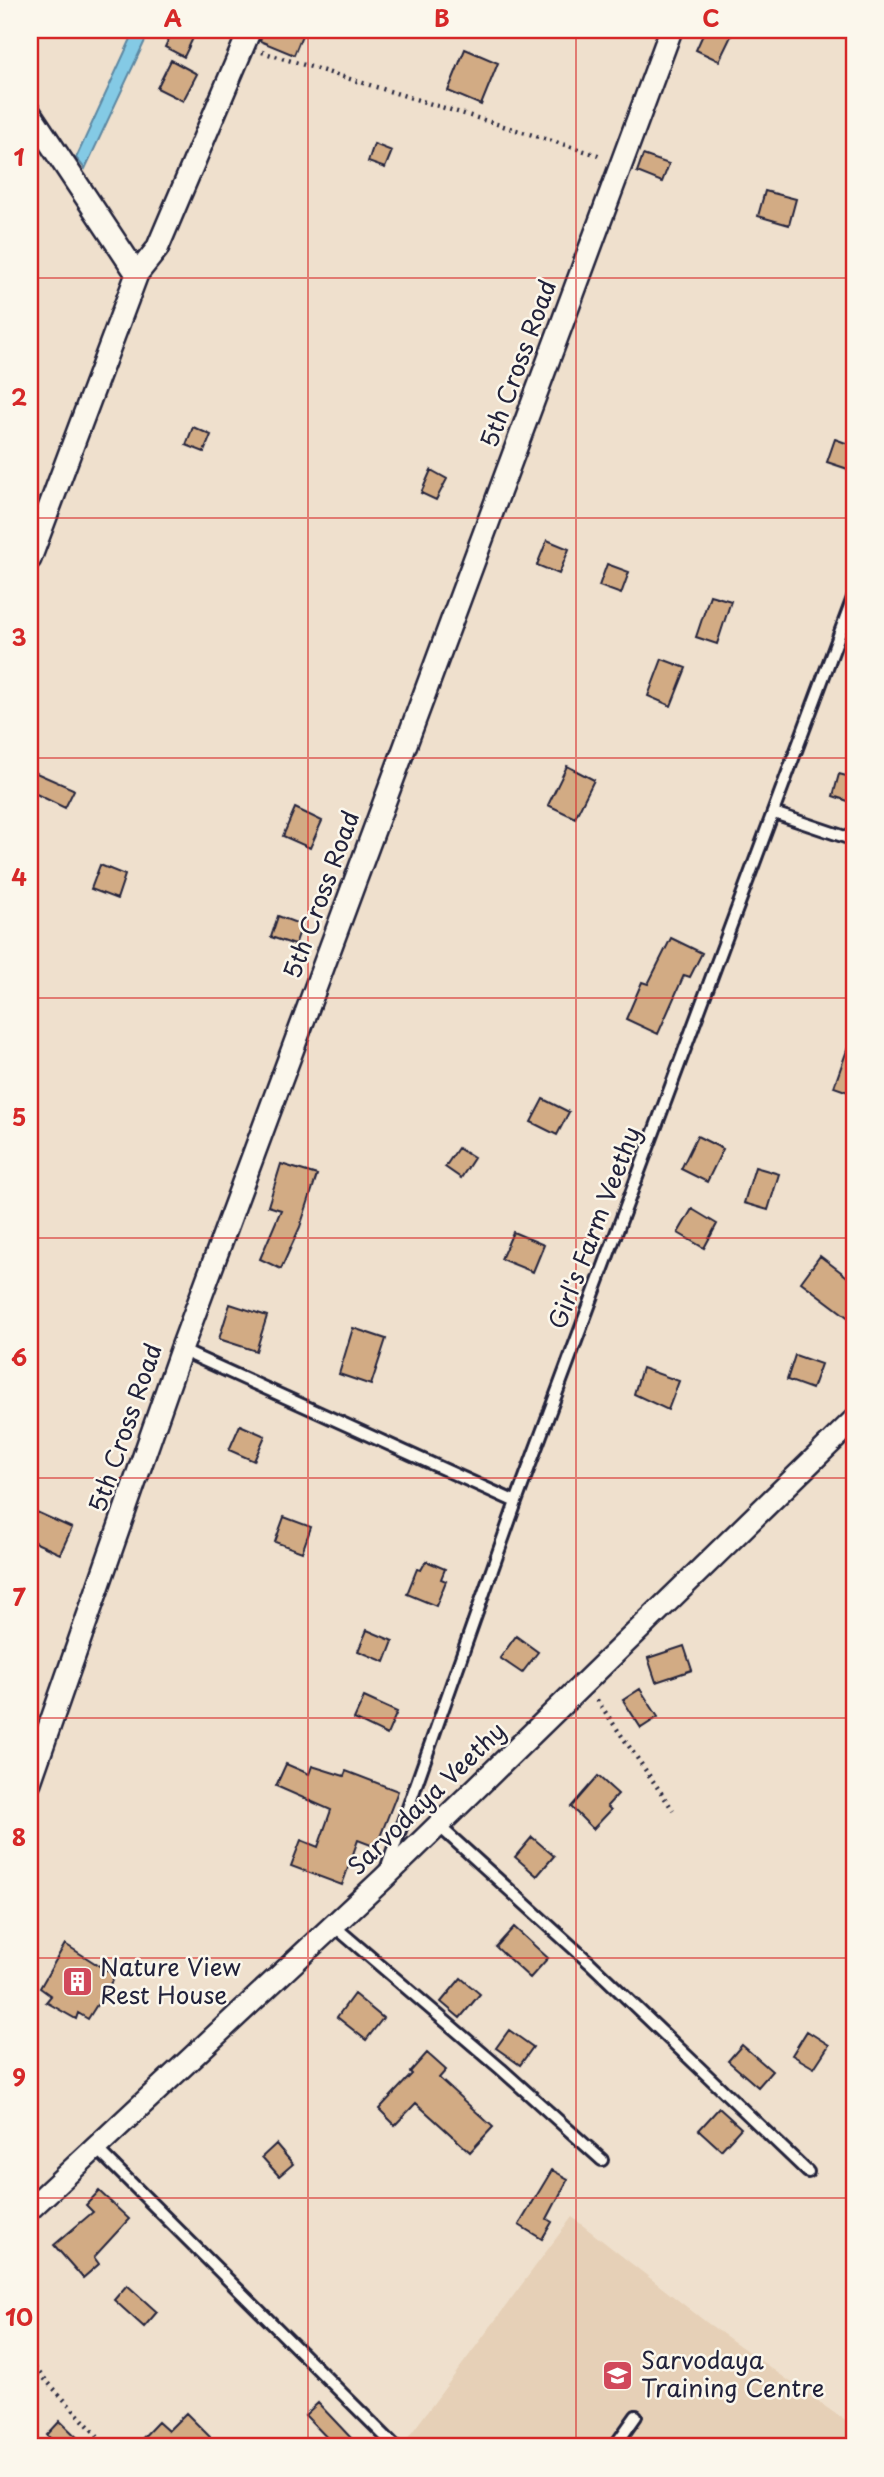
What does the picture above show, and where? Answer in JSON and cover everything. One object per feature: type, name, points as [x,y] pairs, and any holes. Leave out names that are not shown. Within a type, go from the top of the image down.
[{"type":"street","name":"5th Cross Road","points":[[31,1774],[181,1350],[671,30]]},
{"type":"street","points":[[30,559],[137,274],[157,249],[246,38]]},
{"type":"street","points":[[30,113],[137,274]]},
{"type":"street","name":"Sarvodaya Veethy","points":[[30,2209],[383,1879],[854,1420]]},
{"type":"lane","name":"Girl's Farm Veethy","points":[[383,1879],[516,1502],[854,595]]},
{"type":"lane","points":[[774,813],[854,840]]},
{"type":"lane","points":[[181,1350],[516,1502]]},
{"type":"lane","points":[[438,1825],[590,1963],[808,2172]]},
{"type":"lane","points":[[333,1925],[602,2160]]},
{"type":"lane","points":[[95,2147],[396,2447]]},
{"type":"lane","points":[[614,2447],[636,2416]]},
{"type":"path","points":[[246,38],[622,163]]},
{"type":"path","points":[[585,1682],[673,1810]]},
{"type":"path","points":[[30,2363],[108,2447]]},
{"type":"shaded area","name":"Sarvodaya Training Centre","points":[[572,2217],[706,2322],[854,2427],[854,2447],[401,2447]]},
{"type":"water","points":[[135,30],[150,30],[85,169],[76,158]]},
{"type":"building","points":[[173,30],[181,30],[194,36],[184,57],[165,47]]},
{"type":"building","points":[[263,30],[304,30],[294,55],[260,41]]},
{"type":"building","points":[[705,30],[734,30],[719,61],[696,50]]},
{"type":"building","points":[[465,49],[498,63],[481,105],[448,91]]},
{"type":"building","points":[[171,60],[197,74],[183,101],[157,88]]},
{"type":"building","points":[[374,144],[392,151],[385,168],[368,162]]},
{"type":"building","points":[[643,155],[669,164],[662,182],[637,172]]},
{"type":"building","points":[[765,191],[796,199],[789,225],[758,216]]},
{"type":"building","points":[[193,427],[211,435],[204,452],[186,445]]},
{"type":"building","points":[[835,439],[854,446],[854,471],[827,462]]},
{"type":"building","points":[[431,470],[447,479],[436,500],[421,493]]},
{"type":"building","points":[[547,540],[569,549],[559,574],[537,565]]},
{"type":"building","points":[[607,564],[629,572],[621,594],[599,586]]},
{"type":"building","points":[[710,595],[731,601],[717,644],[696,637]]},
{"type":"building","points":[[662,659],[686,668],[671,706],[648,696]]},
{"type":"building","points":[[567,766],[594,780],[575,818],[548,805]]},
{"type":"building","points":[[34,772],[74,790],[65,808],[30,791]]},
{"type":"building","points":[[839,774],[854,778],[854,803],[833,796]]},
{"type":"building","points":[[295,808],[322,821],[310,848],[283,836]]},
{"type":"building","points":[[100,865],[125,875],[117,899],[91,889]]},
{"type":"building","points":[[278,916],[302,925],[295,945],[271,937]]},
{"type":"building","points":[[671,938],[702,953],[690,977],[684,975],[658,1034],[626,1019],[642,982],[648,984]]},
{"type":"building","points":[[854,1036],[854,1094],[834,1087]]},
{"type":"building","points":[[543,1099],[569,1112],[557,1135],[531,1122]]},
{"type":"building","points":[[697,1136],[723,1149],[707,1182],[681,1169]]},
{"type":"building","points":[[458,1148],[474,1158],[461,1178],[445,1167]]},
{"type":"building","points":[[281,1164],[317,1175],[300,1227],[281,1269],[260,1259],[281,1210],[268,1206]]},
{"type":"building","points":[[755,1167],[779,1174],[768,1210],[744,1203]]},
{"type":"building","points":[[692,1209],[717,1224],[704,1248],[678,1233]]},
{"type":"building","points":[[513,1232],[544,1245],[533,1272],[501,1259]]},
{"type":"building","points":[[820,1256],[854,1282],[854,1322],[801,1282]]},
{"type":"building","points":[[230,1304],[267,1316],[256,1351],[219,1339]]},
{"type":"building","points":[[353,1328],[386,1339],[371,1385],[339,1374]]},
{"type":"building","points":[[795,1355],[821,1364],[812,1389],[787,1380]]},
{"type":"building","points":[[642,1368],[679,1381],[668,1410],[634,1394]]},
{"type":"building","points":[[240,1425],[265,1436],[254,1461],[229,1450]]},
{"type":"building","points":[[30,1509],[72,1528],[60,1554],[30,1540]]},
{"type":"building","points":[[284,1517],[311,1527],[302,1552],[275,1542]]},
{"type":"building","points":[[426,1561],[445,1569],[441,1579],[446,1581],[436,1606],[407,1594],[417,1569],[421,1570]]},
{"type":"building","points":[[367,1630],[393,1641],[385,1662],[358,1651]]},
{"type":"building","points":[[516,1636],[538,1652],[522,1673],[500,1658]]},
{"type":"building","points":[[684,1646],[692,1670],[656,1682],[648,1658]]},
{"type":"building","points":[[640,1689],[658,1717],[641,1728],[623,1700]]},
{"type":"building","points":[[364,1697],[397,1712],[387,1735],[354,1719]]},
{"type":"building","points":[[286,1764],[309,1774],[312,1766],[344,1776],[346,1771],[398,1791],[376,1847],[358,1840],[342,1885],[291,1866],[301,1840],[318,1847],[331,1810],[276,1786]]},
{"type":"building","points":[[598,1776],[618,1794],[607,1806],[611,1810],[593,1829],[571,1807]]},
{"type":"building","points":[[532,1837],[554,1856],[537,1876],[515,1857]]},
{"type":"building","points":[[514,1927],[548,1958],[530,1978],[496,1947]]},
{"type":"building","name":"Nature View Rest House","points":[[65,1944],[115,1976],[88,2019],[78,2013],[76,2019],[46,2002],[51,1996],[40,1988]]},
{"type":"building","points":[[461,1978],[480,1994],[460,2018],[441,2002]]},
{"type":"building","points":[[354,1994],[383,2018],[366,2040],[337,2017]]},
{"type":"building","points":[[509,2030],[533,2047],[520,2065],[496,2048]]},
{"type":"building","points":[[807,2031],[829,2045],[814,2068],[792,2055]]},
{"type":"building","points":[[742,2045],[772,2071],[758,2087],[728,2061]]},
{"type":"building","points":[[427,2053],[446,2070],[439,2078],[493,2127],[470,2152],[416,2103],[395,2125],[379,2109],[412,2074],[410,2072]]},
{"type":"building","points":[[719,2108],[741,2128],[721,2150],[699,2130]]},
{"type":"building","points":[[276,2144],[293,2164],[279,2176],[262,2157]]},
{"type":"building","points":[[552,2170],[568,2179],[547,2219],[552,2222],[542,2239],[519,2225]]},
{"type":"building","points":[[99,2191],[129,2219],[94,2257],[99,2264],[83,2278],[54,2245],[93,2212],[86,2205]]},
{"type":"building","points":[[127,2285],[157,2312],[144,2327],[114,2300]]},
{"type":"building","points":[[318,2403],[351,2438],[341,2447],[336,2447],[305,2415]]},
{"type":"building","points":[[186,2413],[210,2437],[200,2447],[134,2447],[158,2422],[168,2431]]},
{"type":"building","points":[[60,2421],[87,2447],[59,2447],[47,2435]]},
{"type":"place","name":"Nature View Rest House","points":[[77,1982]]},
{"type":"place","name":"Sarvodaya Training Centre","points":[[618,2375]]}]
